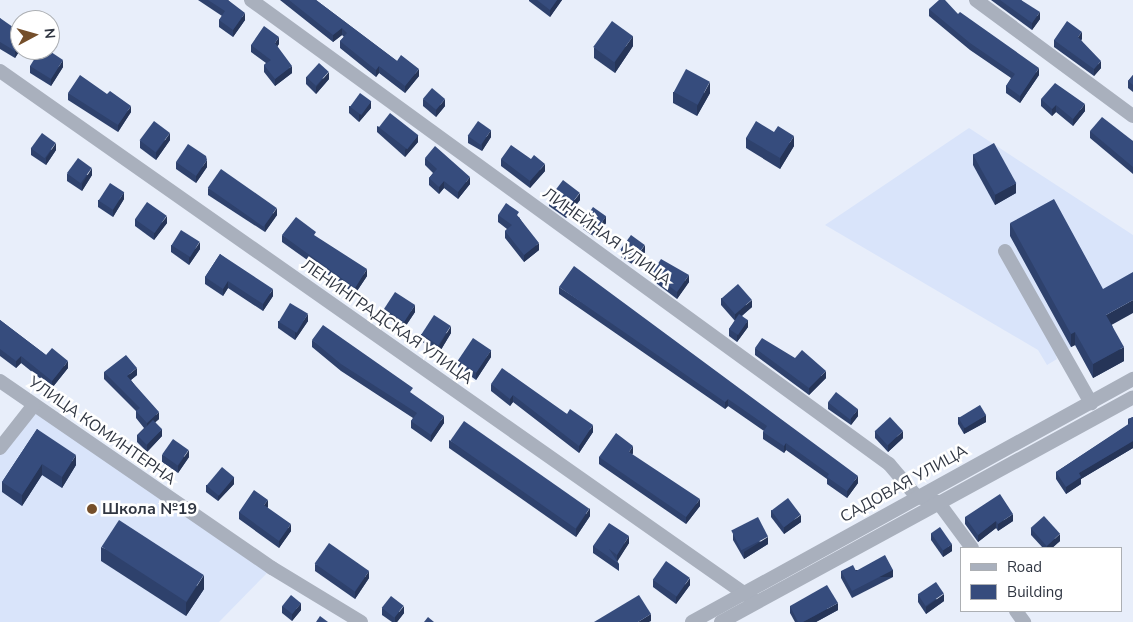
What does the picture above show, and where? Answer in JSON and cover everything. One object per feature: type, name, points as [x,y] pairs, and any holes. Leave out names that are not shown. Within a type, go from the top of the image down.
[{"type":"street","name":"ЛИНЕЙНАЯ УЛИЦА","points":[[251,0],[889,464],[917,497]]},
{"type":"street","points":[[976,0],[1133,116]]},
{"type":"street","name":"ЛЕНИНГРАДСКАЯ УЛИЦА","points":[[0,71],[755,601]]},
{"type":"street","points":[[1005,252],[1091,403]]},
{"type":"street","name":"САДОВАЯ УЛИЦА","points":[[692,622],[742,592],[1133,379]]},
{"type":"street","name":"УЛИЦА КОМИНТЕРНА","points":[[0,381],[33,406],[272,568],[361,622]]},
{"type":"street","name":"САДОВАЯ УЛИЦА","points":[[721,622],[755,601],[1133,397]]},
{"type":"street","points":[[0,448],[33,406]]},
{"type":"street","points":[[917,497],[938,502],[971,547]]},
{"type":"shaded area","points":[[969,128],[1133,235],[1133,313],[1056,356],[1057,359],[1047,365],[1038,350],[825,225]]},
{"type":"shaded area","name":"Школа №19","points":[[33,406],[272,568],[219,622],[0,622],[0,449]]},
{"type":"building","points":[[208,0],[228,0],[245,13],[233,30],[219,20],[225,11]]},
{"type":"building","points":[[289,0],[316,0],[397,61],[401,55],[419,69],[405,86],[379,66],[376,70],[340,41],[347,33],[342,28],[333,35]]},
{"type":"building","points":[[537,0],[557,0],[550,10]]},
{"type":"building","points":[[939,0],[945,0],[958,14],[960,12],[1039,68],[1020,96],[1006,86],[1015,74],[970,43],[929,9]]},
{"type":"building","points":[[1000,0],[1021,0],[1040,12],[1032,23]]},
{"type":"building","points":[[0,18],[10,25],[10,48],[0,42]]},
{"type":"building","points":[[612,21],[633,36],[614,62],[593,47]]},
{"type":"building","points":[[1067,21],[1082,32],[1078,37],[1101,61],[1094,69],[1054,40]]},
{"type":"building","points":[[264,26],[279,37],[275,43],[292,66],[275,79],[264,65],[271,60],[251,45]]},
{"type":"building","points":[[60,58],[63,60],[51,79],[30,66],[34,60],[60,60]]},
{"type":"building","points":[[319,63],[329,72],[316,86],[306,77]]},
{"type":"building","points":[[686,69],[710,82],[698,105],[674,92]]},
{"type":"building","points":[[80,75],[107,94],[110,91],[131,106],[118,125],[68,93]]},
{"type":"building","points":[[1133,75],[1133,85],[1128,81]]},
{"type":"building","points":[[1055,83],[1085,104],[1073,119],[1056,105],[1052,109],[1041,99]]},
{"type":"building","points":[[432,88],[445,99],[436,110],[423,99]]},
{"type":"building","points":[[360,93],[371,101],[361,115],[350,107]]},
{"type":"building","points":[[390,113],[418,135],[407,149],[379,127]]},
{"type":"building","points":[[1102,117],[1133,141],[1133,167],[1090,131]]},
{"type":"building","points":[[154,121],[170,133],[156,152],[140,140]]},
{"type":"building","points":[[478,121],[491,130],[481,145],[468,136]]},
{"type":"building","points":[[756,121],[774,132],[778,126],[794,136],[780,158],[746,138]]},
{"type":"building","points":[[42,133],[56,143],[45,158],[31,148]]},
{"type":"building","points":[[994,143],[1016,183],[995,195],[973,155]]},
{"type":"building","points":[[188,144],[206,156],[207,160],[196,176],[176,162]]},
{"type":"building","points":[[511,145],[531,159],[534,155],[545,164],[530,181],[501,159]]},
{"type":"building","points":[[435,146],[470,177],[458,192],[444,181],[439,187],[429,178],[437,169],[425,158]]},
{"type":"building","points":[[78,158],[92,168],[81,183],[67,173]]},
{"type":"building","points":[[221,169],[277,208],[264,227],[208,188]]},
{"type":"building","points":[[563,180],[580,193],[565,212],[549,199]]},
{"type":"building","points":[[110,183],[124,192],[113,210],[99,201]]},
{"type":"building","points":[[1054,199],[1103,289],[1133,272],[1133,300],[1106,315],[1124,347],[1093,364],[1075,332],[1071,334],[1010,223]]},
{"type":"building","points":[[147,202],[167,216],[155,233],[135,219]]},
{"type":"building","points":[[506,203],[519,212],[517,215],[539,243],[524,255],[505,231],[512,225],[498,215]]},
{"type":"building","points":[[593,207],[606,216],[596,231],[583,222]]},
{"type":"building","points":[[296,217],[316,232],[314,235],[367,269],[355,288],[282,235]]},
{"type":"building","points":[[181,230],[200,242],[190,257],[171,245]]},
{"type":"building","points":[[631,235],[645,245],[634,260],[620,250]]},
{"type":"building","points":[[220,254],[273,289],[263,304],[228,281],[223,289],[205,277]]},
{"type":"building","points":[[661,259],[689,275],[677,292],[652,273]]},
{"type":"building","points":[[574,266],[858,476],[847,491],[827,477],[829,474],[786,443],[784,446],[763,432],[767,426],[728,399],[725,402],[559,287]]},
{"type":"building","points":[[738,284],[752,300],[735,314],[721,298]]},
{"type":"building","points":[[395,292],[415,305],[404,322],[384,309]]},
{"type":"building","points":[[290,303],[308,314],[297,333],[279,322]]},
{"type":"building","points":[[739,314],[748,320],[738,335],[729,329]]},
{"type":"building","points":[[434,315],[451,326],[438,345],[421,334]]},
{"type":"building","points":[[0,320],[46,355],[52,348],[68,361],[52,381],[21,356],[16,361],[0,349]]},
{"type":"building","points":[[323,325],[413,388],[410,392],[444,416],[431,435],[411,421],[417,413],[341,364],[312,340]]},
{"type":"building","points":[[473,338],[491,350],[476,373],[458,360]]},
{"type":"building","points":[[762,338],[795,358],[802,350],[826,371],[809,388],[755,348]]},
{"type":"building","points":[[126,355],[137,368],[127,376],[159,412],[147,423],[136,411],[140,408],[104,372]]},
{"type":"building","points":[[502,368],[567,414],[570,409],[593,425],[579,446],[513,395],[510,399],[491,384]]},
{"type":"building","points":[[836,392],[858,409],[850,419],[828,402]]},
{"type":"building","points":[[980,405],[986,415],[965,428],[959,418]]},
{"type":"building","points":[[890,417],[903,431],[888,445],[875,431]]},
{"type":"building","points":[[1133,417],[1133,441],[1079,473],[1081,477],[1066,487],[1056,472],[1130,423],[1128,419]]},
{"type":"building","points":[[153,420],[162,429],[147,445],[137,436]]},
{"type":"building","points":[[464,421],[589,509],[576,528],[450,441]]},
{"type":"building","points":[[37,429],[76,455],[62,477],[42,464],[22,495],[2,482]]},
{"type":"building","points":[[616,433],[633,446],[629,452],[700,499],[686,517],[599,457]]},
{"type":"building","points":[[173,439],[189,450],[178,465],[162,455]]},
{"type":"building","points":[[222,467],[234,477],[219,496],[207,485]]},
{"type":"building","points":[[254,490],[268,500],[264,505],[291,524],[279,541],[239,512]]},
{"type":"building","points":[[1000,494],[1013,514],[998,524],[996,521],[978,535],[965,517]]},
{"type":"building","points":[[788,498],[801,515],[784,527],[771,511]]},
{"type":"building","points":[[1044,516],[1060,534],[1047,546],[1031,528]]},
{"type":"building","points":[[758,517],[768,537],[741,550],[731,531]]},
{"type":"building","points":[[119,520],[204,575],[186,602],[102,547]]},
{"type":"building","points":[[609,523],[629,536],[617,555],[609,549],[619,564],[593,546]]},
{"type":"building","points":[[940,527],[952,544],[943,551],[931,533]]},
{"type":"building","points":[[329,543],[369,571],[355,592],[315,563]]},
{"type":"building","points":[[885,555],[893,570],[852,591],[841,571],[853,565],[856,571]]},
{"type":"building","points":[[666,561],[690,578],[677,596],[653,580]]},
{"type":"building","points":[[936,582],[944,594],[926,606],[918,594]]},
{"type":"building","points":[[827,585],[838,603],[803,622],[798,622],[790,606]]},
{"type":"building","points":[[291,595],[301,603],[292,614],[282,606]]},
{"type":"building","points":[[639,595],[651,614],[638,622],[594,622]]},
{"type":"building","points":[[391,596],[404,606],[394,618],[382,608]]},
{"type":"building","points":[[320,616],[328,622],[316,622]]},
{"type":"building","points":[[428,617],[434,622],[424,622]]},
{"type":"place","name":"Школа №19","points":[[92,509]]}]
